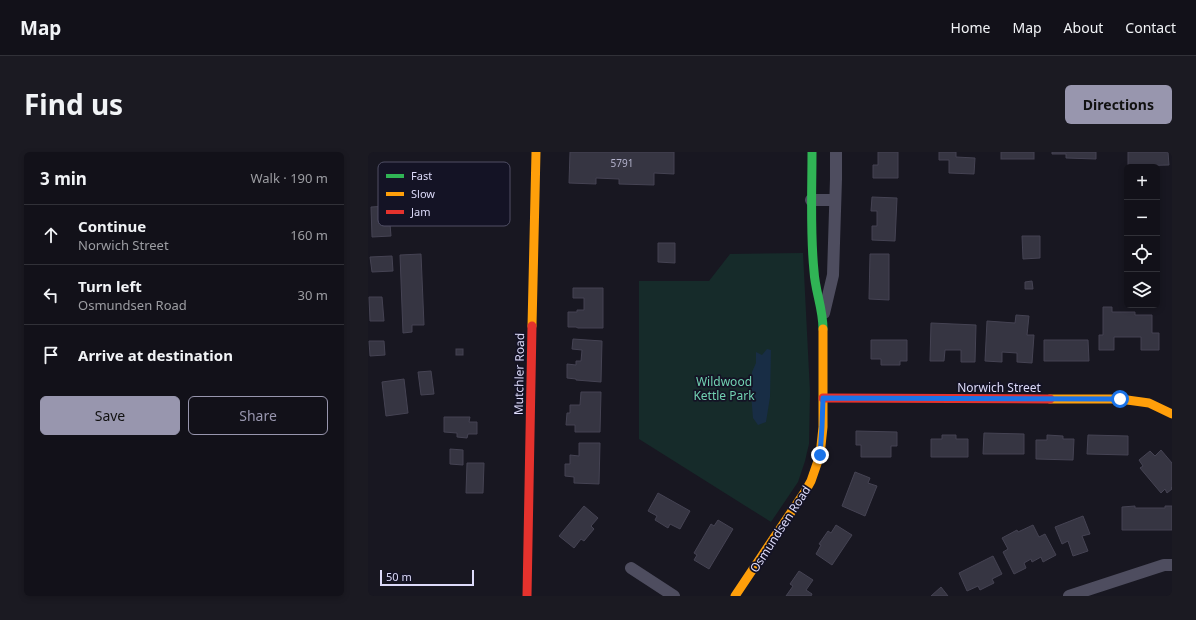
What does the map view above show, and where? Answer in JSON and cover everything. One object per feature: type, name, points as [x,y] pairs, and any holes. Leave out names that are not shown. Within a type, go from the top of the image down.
[{"type":"street","name":"Mutchler Road","points":[[527,596],[536,152]]},
{"type":"street","name":"Osmundsen Road","points":[[735,596],[798,504],[811,481],[820,455],[823,398],[823,316],[814,274],[811,234],[812,152]]},
{"type":"street","name":"Osmundsen Road","points":[[823,316],[833,275],[836,152]]},
{"type":"street","points":[[811,200],[835,200]]},
{"type":"street","name":"Norwich Street","points":[[823,398],[1120,399],[1149,403],[1172,414]]},
{"type":"street","points":[[1069,596],[1164,565],[1172,565]]},
{"type":"street","points":[[631,568],[674,596]]},
{"type":"green space","name":"Wildwood Kettle Park","points":[[803,253],[810,392],[809,444],[798,482],[771,522],[639,439],[639,281],[709,281],[730,254]]},
{"type":"water","points":[[767,349],[771,350],[770,397],[766,422],[758,425],[753,418],[751,394],[752,372],[756,363],[756,352],[762,355]]},
{"type":"building","points":[[570,152],[674,152],[674,174],[654,173],[654,185],[619,184],[619,179],[596,178],[596,184],[569,183]]},
{"type":"building","points":[[878,152],[898,152],[898,178],[873,178],[873,165],[878,165]]},
{"type":"building","points":[[939,152],[956,152],[956,157],[975,158],[974,174],[949,173],[949,160],[939,160]]},
{"type":"building","points":[[1001,152],[1034,152],[1034,159],[1001,159]]},
{"type":"building","points":[[1052,152],[1096,152],[1096,159],[1066,158],[1066,154],[1052,154]]},
{"type":"building","points":[[1128,152],[1168,152],[1169,165],[1128,164]]},
{"type":"building","points":[[872,197],[897,198],[895,241],[872,240],[872,226],[877,226],[877,211],[871,211]]},
{"type":"building","points":[[371,207],[378,207],[378,226],[390,226],[391,236],[372,237]]},
{"type":"building","points":[[1022,236],[1040,236],[1040,258],[1023,259]]},
{"type":"building","points":[[658,243],[675,243],[675,263],[658,262]]},
{"type":"building","points":[[421,254],[424,325],[412,325],[412,332],[403,333],[400,255]]},
{"type":"building","points":[[870,254],[889,254],[889,300],[869,299]]},
{"type":"building","points":[[392,256],[393,271],[372,272],[370,257]]},
{"type":"building","points":[[1032,281],[1033,289],[1025,289],[1025,282]]},
{"type":"building","points":[[573,288],[603,288],[603,328],[568,327],[568,312],[584,310],[584,298],[573,298]]},
{"type":"building","points":[[369,297],[382,297],[384,321],[370,321]]},
{"type":"building","points":[[1103,307],[1112,307],[1112,312],[1135,312],[1135,315],[1152,315],[1152,333],[1159,333],[1159,350],[1141,350],[1141,337],[1114,337],[1114,350],[1099,350],[1099,335],[1103,335]]},
{"type":"building","points":[[1016,315],[1029,316],[1027,335],[1034,335],[1032,363],[1017,362],[1017,353],[1002,352],[1002,362],[985,361],[987,321],[1015,323]]},
{"type":"building","points":[[931,323],[976,325],[975,362],[961,362],[961,350],[945,350],[944,361],[930,361]]},
{"type":"building","points":[[573,339],[602,341],[601,382],[567,378],[567,364],[576,365],[576,361],[581,361],[582,350],[572,349]]},
{"type":"building","points":[[871,340],[907,340],[907,361],[900,361],[900,365],[881,365],[881,359],[871,359]]},
{"type":"building","points":[[1044,340],[1088,340],[1089,361],[1044,361]]},
{"type":"building","points":[[369,341],[384,341],[385,355],[370,356]]},
{"type":"building","points":[[456,349],[463,349],[463,355],[456,355]]},
{"type":"building","points":[[431,371],[434,394],[421,395],[418,372]]},
{"type":"building","points":[[404,379],[408,413],[386,416],[382,382]]},
{"type":"building","points":[[581,392],[601,392],[600,432],[575,432],[575,425],[566,425],[567,413],[570,413],[570,405],[580,405]]},
{"type":"building","points":[[444,417],[470,417],[469,422],[477,422],[477,434],[468,434],[467,438],[457,437],[457,433],[444,432]]},
{"type":"building","points":[[856,431],[897,432],[897,446],[891,446],[891,457],[861,457],[861,445],[856,445]]},
{"type":"building","points":[[984,433],[1024,434],[1024,454],[983,454]]},
{"type":"building","points":[[942,435],[956,435],[956,439],[968,439],[968,457],[931,457],[931,439],[942,439]]},
{"type":"building","points":[[1047,435],[1063,436],[1063,439],[1074,439],[1073,460],[1036,459],[1036,440],[1047,440]]},
{"type":"building","points":[[1088,435],[1128,436],[1128,455],[1087,454]]},
{"type":"building","points":[[579,443],[600,443],[599,484],[574,483],[574,477],[565,476],[565,464],[570,464],[570,455],[579,456]]},
{"type":"building","points":[[450,449],[463,450],[463,465],[450,464]]},
{"type":"building","points":[[1161,450],[1172,463],[1172,489],[1167,493],[1165,489],[1161,493],[1140,468],[1143,466],[1139,460],[1150,451],[1155,456]]},
{"type":"building","points":[[467,463],[484,463],[483,493],[466,493]]},
{"type":"building","points":[[855,472],[870,478],[868,483],[877,486],[865,516],[842,506]]},
{"type":"building","points":[[658,493],[690,511],[680,529],[670,524],[668,528],[655,520],[657,516],[648,511]]},
{"type":"building","points":[[584,506],[598,518],[591,526],[594,529],[584,541],[581,539],[574,548],[559,536]]},
{"type":"building","points":[[1135,506],[1135,508],[1165,508],[1165,506],[1172,506],[1172,530],[1122,530],[1122,507]]},
{"type":"building","points":[[1083,516],[1090,534],[1082,536],[1088,551],[1073,556],[1068,541],[1062,544],[1055,527]]},
{"type":"building","points":[[718,520],[733,529],[709,569],[694,560],[697,555],[694,553],[711,524],[714,526]]},
{"type":"building","points":[[836,525],[852,535],[832,565],[816,554],[821,545],[819,544],[828,531],[831,533]]},
{"type":"building","points":[[1033,525],[1039,537],[1045,534],[1056,555],[1043,562],[1041,557],[1032,562],[1031,559],[1024,563],[1026,568],[1014,574],[1003,552],[1008,549],[1002,538],[1017,530],[1018,532]]},
{"type":"building","points":[[993,556],[1002,574],[992,579],[994,583],[980,590],[978,586],[967,591],[959,573]]},
{"type":"building","points":[[799,571],[813,580],[806,590],[812,594],[811,596],[786,596],[793,586],[790,584]]},
{"type":"building","points":[[941,587],[948,596],[931,596]]},
{"type":"traffic: fast","points":[[812,152],[812,242],[815,278],[822,314],[823,329]]},
{"type":"traffic: slow","points":[[532,326],[536,152]]},
{"type":"traffic: slow","points":[[735,596],[806,490],[811,481],[820,455],[823,427],[823,329]]},
{"type":"traffic: slow","points":[[1050,399],[1120,399],[1149,403],[1172,414]]},
{"type":"traffic: jam","points":[[527,596],[532,326]]},
{"type":"traffic: jam","points":[[823,398],[1050,399]]},
{"type":"route","points":[[820,455],[823,398],[1120,399]]}]
